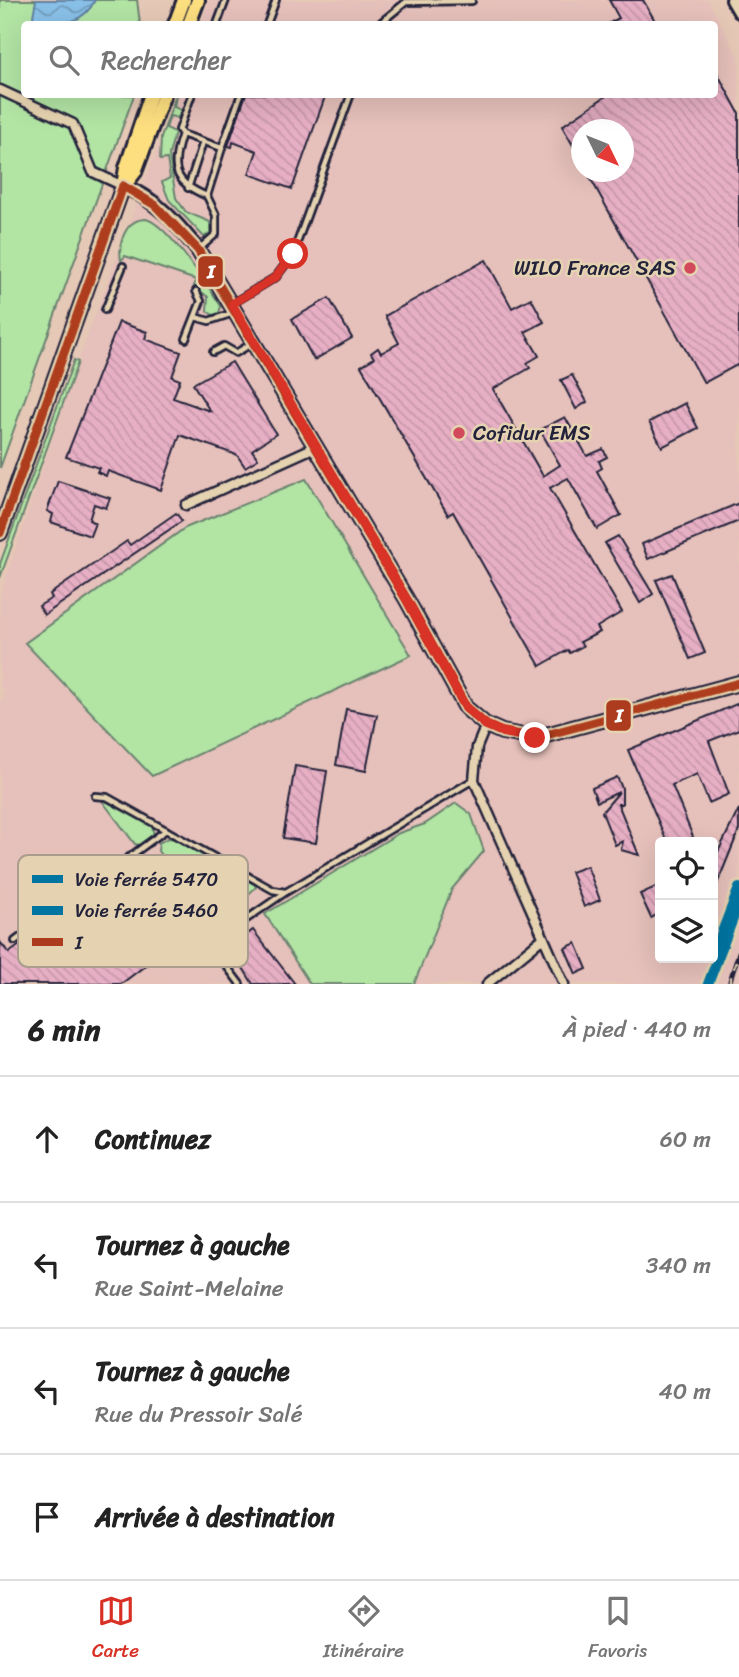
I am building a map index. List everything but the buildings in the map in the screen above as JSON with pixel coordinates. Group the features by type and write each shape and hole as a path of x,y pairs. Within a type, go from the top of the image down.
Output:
{"main road":[{"path":"176,21 184,0"},
{"path":"190,21 198,0"},
{"path":"0,533 123,186 126,168 150,98"},
{"path":"123,186 135,172 162,98"},
{"path":"123,186 142,193 176,223 198,250 255,341 466,708 486,725 502,732 535,738 739,683"}],"street":[{"path":"732,0 739,12"},
{"path":"0,90 74,124 93,172 123,186"},
{"path":"186,505 315,447"},
{"path":"486,725 477,747 474,780 564,984"},
{"path":"487,984 543,938"}],"lane":[{"path":"218,21 226,0"},
{"path":"268,21 276,0"},
{"path":"383,21 406,2 472,1"},
{"path":"191,98 179,130 182,134 222,148"},
{"path":"206,196 240,98"},
{"path":"195,317 209,321 234,307 276,277 293,254 350,98"},
{"path":"182,134 175,156 177,172 188,188 206,196 216,215 218,228 212,241 198,250"},
{"path":"188,188 203,142"},
{"path":"105,310 123,266"},
{"path":"186,339 201,301 196,292"},
{"path":"213,352 224,345 236,353 255,341"},
{"path":"248,918 474,780"},
{"path":"95,796 107,797 210,855"},
{"path":"132,855 166,830"},
{"path":"248,876 272,890 286,892"},
{"path":"227,967 240,984"}],"shaded area":[{"path":"209,0 708,0 739,58 739,984 0,984 0,704 6,690 0,687 0,596 78,362 176,98 718,98 718,21 202,21"}],"green space":[{"path":"0,0 137,0 140,21 21,21 21,98 133,98 0,468"},
{"path":"176,98 174,107 181,110 178,118 170,116 166,128 175,132 169,155 176,198 186,212 210,222 210,233 204,237 169,200 162,182 170,178 167,159 160,160 161,138"},
{"path":"146,219 164,231 186,256 221,306 219,313 213,315 207,311 208,297 194,286 196,280 125,256 121,261 124,233 133,223"},
{"path":"74,360 78,362 0,578 0,564"},
{"path":"306,479 411,655 152,776 25,643 185,528"},
{"path":"100,798 152,826 154,835 139,845 135,844"},
{"path":"456,803 471,814 484,851 452,889 414,984 310,984 265,914 399,833 425,824"},
{"path":"168,838 177,839 203,855 161,855 158,851 159,843"},
{"path":"248,880 256,887 248,895"}],"water":[{"path":"36,0 95,0 78,19 36,21 33,16"}],"railway":[{"path":"729,984 739,952"}],"rail line":[{"name":"5470","path":"718,942 739,888"},
{"name":"5460","path":"708,984 739,903"}],"transit line":[{"name":"I","path":"123,186 155,205 198,250 407,600 466,708 486,725 502,732 535,738 739,683"},
{"name":"I","path":"0,533 123,186"}],"place":[{"name":"WILO France SAS","path":"690,268"},
{"name":"Cofidur EMS","path":"459,433"}],"route":[{"path":"293,254 276,277 232,304 407,600 442,669 466,708 486,725 502,732 535,738"}]}
